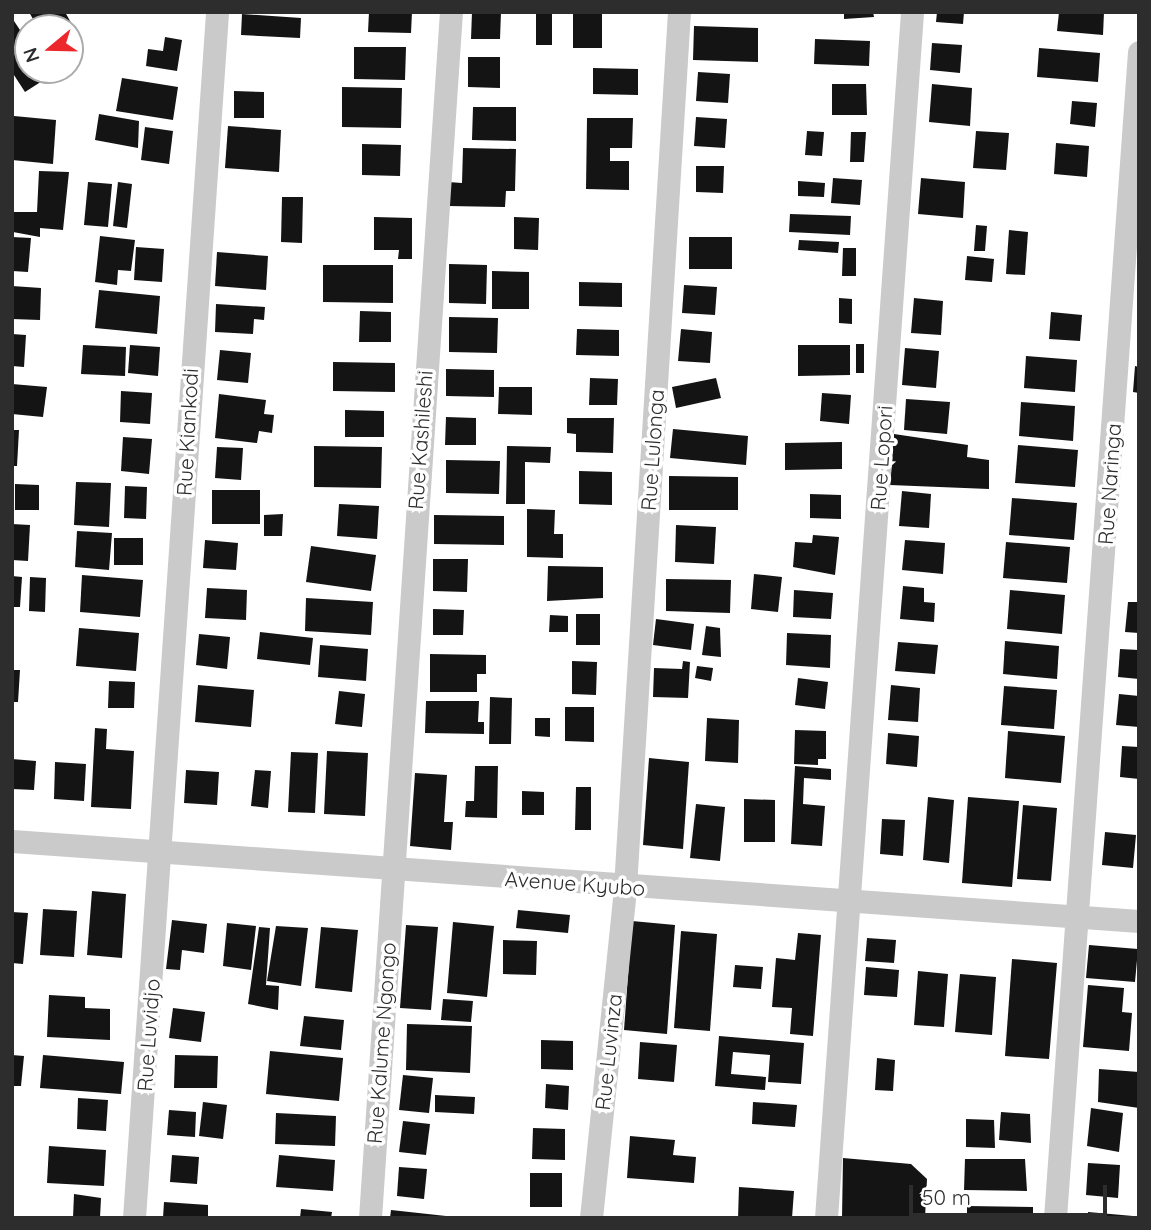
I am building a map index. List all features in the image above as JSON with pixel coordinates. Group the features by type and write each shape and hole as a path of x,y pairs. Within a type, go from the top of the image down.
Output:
{"street":[{"name":"Rue Kiankodi","path":"162,853 217,12"},
{"name":"Rue Kashileshi","path":"392,869 451,12"},
{"name":"Rue Lulonga","path":"625,887 679,12"},
{"name":"Rue Lopori","path":"826,1218 912,12"},
{"name":"Rue Naringa","path":"1055,1218 1080,917 1139,52"},
{"name":"Avenue Kyubo","path":"12,841 848,903 1139,921"},
{"name":"Rue Luvidjo","path":"134,1218 162,853"},
{"name":"Rue Kalume Ngongo","path":"370,1218 392,869"},
{"name":"Rue Luvinza","path":"591,1218 625,887"}],"building":[{"path":"29,12 66,14 30,14"},
{"path":"369,12 412,12 411,33 368,32"},
{"path":"472,12 501,12 500,39 471,39"},
{"path":"536,12 552,12 552,45 536,45"},
{"path":"573,12 602,12 602,48 573,48"},
{"path":"844,12 873,12 874,17 844,19"},
{"path":"937,12 964,12 963,24 936,22"},
{"path":"1059,12 1104,12 1103,35 1057,31"},
{"path":"242,14 301,18 300,38 241,35"},
{"path":"12,18 14,75 12,72"},
{"path":"694,26 758,28 758,62 693,60"},
{"path":"165,37 182,40 177,71 146,66 148,49 163,51"},
{"path":"815,39 870,41 869,66 814,64"},
{"path":"932,43 962,45 960,73 930,70"},
{"path":"354,47 406,47 405,80 354,79"},
{"path":"1039,48 1100,53 1098,82 1037,77"},
{"path":"468,57 500,57 500,88 468,87"},
{"path":"593,68 638,69 638,95 593,94"},
{"path":"698,72 730,74 728,103 696,101"},
{"path":"122,78 178,87 173,120 116,111"},
{"path":"20,84 38,84 25,92"},
{"path":"832,84 866,84 867,115 832,115"},
{"path":"932,84 972,88 970,126 929,122"},
{"path":"342,87 402,88 401,128 342,127"},
{"path":"234,91 264,92 264,118 234,118"},
{"path":"1072,101 1097,103 1095,127 1070,124"},
{"path":"473,107 516,107 516,141 472,140"},
{"path":"99,114 139,121 138,148 95,140"},
{"path":"14,116 56,120 53,164 12,160"},
{"path":"696,117 727,119 725,148 694,146"},
{"path":"587,118 633,118 632,148 610,148 610,161 629,161 629,190 586,189"},
{"path":"228,126 281,130 279,172 225,168"},
{"path":"145,127 173,131 169,164 141,160"},
{"path":"807,131 824,132 822,156 805,155"},
{"path":"976,131 1009,133 1006,170 973,168"},
{"path":"851,132 866,132 864,162 850,162"},
{"path":"1056,143 1089,146 1087,177 1054,174"},
{"path":"362,144 401,145 400,176 362,175"},
{"path":"463,148 516,149 515,191 506,191 505,207 448,206 448,182 462,183"},
{"path":"696,166 724,166 723,193 696,192"},
{"path":"39,171 69,172 63,230 40,228 40,237 13,232 14,212 37,212"},
{"path":"833,178 862,180 860,205 831,203"},
{"path":"921,178 965,182 963,218 918,214"},
{"path":"798,181 825,183 824,197 798,196"},
{"path":"88,182 112,184 108,227 84,225"},
{"path":"118,182 132,184 127,228 113,226"},
{"path":"282,197 303,197 302,243 281,242"},
{"path":"790,214 851,216 850,235 789,232"},
{"path":"374,217 412,218 412,259 398,259 399,250 374,250"},
{"path":"514,217 539,218 538,250 514,249"},
{"path":"976,225 987,226 985,251 974,251"},
{"path":"1009,230 1028,232 1025,275 1006,274"},
{"path":"100,236 135,240 131,271 118,270 117,285 95,282"},
{"path":"12,237 31,238 28,272 12,271"},
{"path":"689,237 732,237 732,269 689,269"},
{"path":"799,240 839,242 838,253 798,250"},
{"path":"136,247 164,249 162,282 134,280"},
{"path":"843,248 856,248 856,276 842,276"},
{"path":"217,252 268,256 266,290 215,286"},
{"path":"967,256 994,259 992,282 965,280"},
{"path":"449,264 487,265 486,304 449,303"},
{"path":"323,265 393,265 393,303 323,302"},
{"path":"492,271 529,272 529,309 492,309"},
{"path":"579,282 622,283 622,307 579,306"},
{"path":"684,285 717,287 715,315 682,313"},
{"path":"12,286 41,288 40,320 12,319"},
{"path":"99,290 160,296 157,334 95,328"},
{"path":"839,298 852,299 852,324 839,323"},
{"path":"914,298 943,301 941,335 911,333"},
{"path":"216,304 265,307 264,320 254,319 253,334 215,332"},
{"path":"360,311 391,312 391,342 359,342"},
{"path":"1051,312 1082,315 1080,341 1049,339"},
{"path":"449,317 498,318 497,353 449,352"},
{"path":"577,329 619,330 619,356 576,355"},
{"path":"681,329 712,332 710,363 678,361"},
{"path":"12,334 26,335 24,367 12,366"},
{"path":"856,344 864,344 864,373 856,373"},
{"path":"83,345 126,347 125,376 81,374"},
{"path":"130,345 160,347 158,376 128,373"},
{"path":"798,345 850,345 850,375 798,376"},
{"path":"905,348 939,351 936,388 902,385"},
{"path":"220,350 251,353 248,383 217,380"},
{"path":"1026,356 1077,360 1075,392 1024,388"},
{"path":"333,362 395,363 395,392 333,391"},
{"path":"1135,366 1139,367 1139,393 1133,392"},
{"path":"446,369 494,370 494,397 446,396"},
{"path":"590,378 618,379 617,405 589,405"},
{"path":"716,378 721,398 676,408 672,387"},
{"path":"12,384 47,387 43,417 12,414"},
{"path":"499,387 532,387 532,415 498,414"},
{"path":"121,391 152,393 150,424 120,422"},
{"path":"822,393 851,395 849,424 820,421"},
{"path":"219,394 266,400 264,414 274,415 272,433 259,431 257,443 215,438"},
{"path":"906,399 950,402 947,434 904,430"},
{"path":"1021,402 1075,406 1073,441 1019,436"},
{"path":"345,410 384,411 384,437 345,437"},
{"path":"446,417 476,418 476,445 445,445"},
{"path":"567,418 614,418 613,453 576,452 576,434 567,433"},
{"path":"673,429 748,436 746,465 670,458"},
{"path":"12,430 19,430 17,466 12,466"},
{"path":"894,434 968,445 967,457 989,460 989,489 890,485"},
{"path":"123,437 152,439 149,474 121,471"},
{"path":"842,442 842,469 785,470 785,443"},
{"path":"1018,445 1078,450 1075,487 1015,483"},
{"path":"314,446 382,447 381,488 314,487"},
{"path":"507,446 551,447 550,463 525,462 525,504 506,504"},
{"path":"217,447 243,448 241,480 215,478"},
{"path":"446,460 500,461 499,494 446,493"},
{"path":"579,471 612,472 612,505 579,504"},
{"path":"669,476 738,477 738,510 669,510"},
{"path":"76,482 111,483 109,527 74,525"},
{"path":"15,484 39,485 39,510 15,510"},
{"path":"125,486 147,487 146,519 124,518"},
{"path":"212,490 260,490 260,524 212,524"},
{"path":"902,491 931,494 929,528 899,526"},
{"path":"810,494 841,495 841,519 810,518"},
{"path":"1012,498 1077,503 1074,540 1009,535"},
{"path":"339,504 379,506 377,539 337,536"},
{"path":"527,509 555,510 554,534 563,534 563,558 527,557"},
{"path":"283,514 282,536 264,536 264,515"},
{"path":"434,515 504,516 504,545 434,544"},
{"path":"12,524 30,525 28,561 12,560"},
{"path":"676,525 716,527 714,564 675,562"},
{"path":"77,531 112,533 109,570 75,567"},
{"path":"813,535 839,537 835,575 793,567 795,542 812,543"},
{"path":"114,538 143,538 143,565 114,565"},
{"path":"205,540 238,543 236,570 203,568"},
{"path":"905,540 945,543 943,574 902,570"},
{"path":"1006,542 1070,547 1067,583 1003,578"},
{"path":"311,546 376,555 371,591 306,582"},
{"path":"433,559 468,559 467,592 433,591"},
{"path":"548,566 603,567 603,598 547,601"},
{"path":"754,574 782,577 778,612 751,609"},
{"path":"82,575 143,580 140,617 80,612"},
{"path":"12,576 22,577 20,607 12,607"},
{"path":"30,577 46,578 45,612 29,611"},
{"path":"666,579 731,580 730,613 666,611"},
{"path":"903,586 924,588 924,602 935,603 934,622 900,619"},
{"path":"207,588 247,590 246,620 205,618"},
{"path":"794,590 833,593 831,619 793,617"},
{"path":"1010,590 1065,595 1062,634 1007,629"},
{"path":"306,598 373,602 371,635 305,631"},
{"path":"1128,602 1139,602 1139,633 1125,632"},
{"path":"433,609 464,610 463,635 433,635"},
{"path":"576,614 600,614 600,645 576,645"},
{"path":"550,615 568,616 568,632 549,632"},
{"path":"656,619 694,624 691,650 653,645"},
{"path":"706,626 720,628 721,657 702,655"},
{"path":"79,628 139,633 136,671 76,666"},
{"path":"260,632 313,638 310,665 257,659"},
{"path":"787,633 831,635 830,668 786,665"},
{"path":"199,634 230,637 227,669 196,665"},
{"path":"1005,641 1059,646 1057,679 1003,674"},
{"path":"898,642 938,645 935,674 895,671"},
{"path":"320,645 368,649 366,681 318,677"},
{"path":"1120,649 1139,650 1139,679 1118,677"},
{"path":"430,654 486,655 486,674 477,674 477,692 430,692"},
{"path":"572,661 597,662 596,695 572,694"},
{"path":"683,661 690,662 688,698 653,697 654,668 682,669"},
{"path":"697,666 713,668 711,681 695,678"},
{"path":"12,670 20,670 18,702 12,702"},
{"path":"798,678 828,682 825,709 795,705"},
{"path":"109,681 135,682 134,708 108,708"},
{"path":"198,685 254,690 251,727 195,722"},
{"path":"891,685 920,688 918,722 888,720"},
{"path":"1004,686 1057,690 1054,729 1001,725"},
{"path":"339,691 365,694 362,727 335,724"},
{"path":"1119,694 1139,696 1139,727 1116,725"},
{"path":"490,697 512,698 511,744 489,744"},
{"path":"426,701 479,701 478,722 484,722 484,734 425,733"},
{"path":"565,707 594,707 594,742 565,741"},
{"path":"535,718 550,718 550,737 535,736"},
{"path":"707,718 739,720 738,763 705,761"},
{"path":"95,728 107,729 106,749 134,751 131,809 91,807"},
{"path":"795,730 826,731 826,759 818,759 818,765 794,764"},
{"path":"1008,731 1065,736 1061,783 1005,778"},
{"path":"888,733 919,736 917,767 886,764"},
{"path":"1122,746 1139,747 1139,779 1120,777"},
{"path":"327,751 368,753 365,816 324,814"},
{"path":"291,752 318,753 315,813 288,812"},
{"path":"649,758 689,762 683,849 643,845"},
{"path":"12,759 36,761 34,790 12,789"},
{"path":"55,762 86,764 84,801 54,799"},
{"path":"475,766 498,766 497,818 465,817 466,801 474,801"},
{"path":"795,766 831,769 831,780 804,778 803,804 825,806 822,846 791,844"},
{"path":"186,770 219,772 217,805 184,803"},
{"path":"255,770 271,771 268,808 251,806"},
{"path":"415,773 447,775 444,822 453,822 451,850 410,846"},
{"path":"576,787 591,787 591,830 575,830"},
{"path":"522,791 544,792 544,815 522,815"},
{"path":"928,797 954,800 949,863 923,860"},
{"path":"968,797 1019,801 1012,887 962,883"},
{"path":"744,799 775,800 775,842 744,842"},
{"path":"696,804 725,807 720,861 690,858"},
{"path":"1023,805 1057,808 1051,881 1017,879"},
{"path":"882,819 905,820 903,856 880,854"},
{"path":"1105,832 1136,835 1133,868 1102,865"},
{"path":"92,891 126,894 122,958 87,955"},
{"path":"43,909 77,911 74,957 40,955"},
{"path":"518,910 570,915 568,933 516,928"},
{"path":"12,912 28,913 23,964 12,963"},
{"path":"172,920 207,924 204,953 182,950 180,970 166,969"},
{"path":"632,921 675,925 667,1034 624,1030"},
{"path":"453,922 494,926 487,997 447,993"},
{"path":"227,923 256,926 251,970 223,966"},
{"path":"406,925 438,927 431,1010 400,1008"},
{"path":"276,926 308,928 301,986 267,981"},
{"path":"259,927 270,928 266,985 279,986 278,1010 248,1004"},
{"path":"321,927 358,930 352,992 315,988"},
{"path":"681,931 717,934 710,1031 674,1028"},
{"path":"798,933 821,935 813,1036 790,1034 792,1008 772,1007 776,958 795,960"},
{"path":"867,938 896,940 894,963 865,961"},
{"path":"503,940 537,941 536,975 503,974"},
{"path":"1089,945 1138,949 1135,982 1086,978"},
{"path":"1012,959 1057,963 1049,1059 1005,1056"},
{"path":"735,965 763,967 761,989 733,987"},
{"path":"866,967 899,970 897,997 864,995"},
{"path":"918,971 948,974 944,1027 914,1025"},
{"path":"960,974 996,977 992,1035 955,1032"},
{"path":"1088,985 1124,988 1122,1012 1132,1013 1129,1051 1083,1047"},
{"path":"49,995 85,997 85,1008 110,1009 110,1040 47,1037"},
{"path":"443,999 473,1001 471,1022 441,1020"},
{"path":"173,1008 205,1012 201,1042 169,1038"},
{"path":"304,1016 344,1020 341,1050 300,1046"},
{"path":"407,1024 472,1026 470,1073 406,1070"},
{"path":"719,1036 804,1043 801,1084 768,1082 770,1055 733,1052 731,1074 766,1077 765,1090 715,1086"},
{"path":"541,1040 573,1041 573,1070 541,1069"},
{"path":"640,1042 677,1045 674,1082 638,1079"},
{"path":"270,1051 343,1058 339,1101 266,1094"},
{"path":"12,1055 24,1056 21,1086 12,1086"},
{"path":"43,1055 124,1062 121,1094 40,1088"},
{"path":"175,1055 218,1056 217,1088 174,1088"},
{"path":"877,1058 895,1060 893,1091 875,1090"},
{"path":"1099,1069 1139,1072 1139,1108 1098,1102"},
{"path":"403,1075 433,1078 429,1113 399,1110"},
{"path":"546,1084 569,1086 568,1110 545,1108"},
{"path":"435,1095 475,1097 474,1114 435,1112"},
{"path":"78,1098 108,1100 106,1131 77,1129"},
{"path":"203,1102 227,1105 223,1139 199,1136"},
{"path":"753,1102 797,1105 795,1127 752,1124"},
{"path":"1091,1108 1123,1113 1119,1152 1087,1146"},
{"path":"169,1110 196,1112 195,1137 167,1135"},
{"path":"1001,1112 1030,1114 1031,1143 999,1140"},
{"path":"276,1113 336,1116 335,1146 275,1144"},
{"path":"966,1119 994,1120 995,1148 966,1147"},
{"path":"403,1121 430,1124 426,1155 399,1152"},
{"path":"533,1128 565,1129 565,1160 532,1159"},
{"path":"630,1136 675,1140 673,1155 696,1157 694,1183 627,1178"},
{"path":"49,1146 106,1150 104,1186 47,1183"},
{"path":"172,1155 199,1157 197,1184 170,1182"},
{"path":"279,1155 335,1160 333,1191 276,1187"},
{"path":"843,1158 911,1164 927,1179 925,1218 842,1218"},
{"path":"965,1159 1025,1159 1027,1191 964,1190"},
{"path":"1088,1163 1120,1165 1118,1198 1086,1195"},
{"path":"399,1167 427,1169 424,1199 397,1196"},
{"path":"530,1173 562,1173 562,1207 530,1207"},
{"path":"739,1187 794,1191 792,1218 738,1218"},
{"path":"74,1194 101,1198 100,1218 73,1218"},
{"path":"164,1202 208,1205 208,1218 163,1218"},
{"path":"967,1206 1033,1207 1033,1218 967,1218"},
{"path":"301,1209 332,1212 331,1218 300,1218"},
{"path":"391,1210 446,1216 390,1218"},
{"path":"1088,1212 1133,1216 1133,1218 1088,1218"}]}
